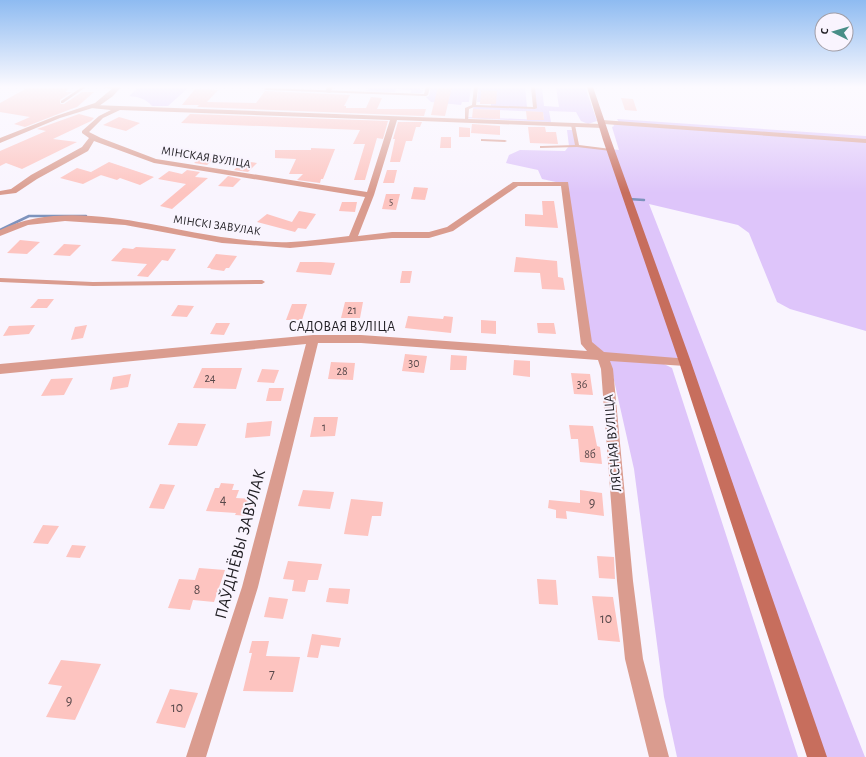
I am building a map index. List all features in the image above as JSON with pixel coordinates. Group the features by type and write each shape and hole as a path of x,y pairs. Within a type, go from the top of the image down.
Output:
{"main road":[{"path":"602,124 685,362 817,757"}],"street":[{"path":"0,141 45,122"},
{"path":"0,193 13,190 85,149 93,138 84,132 95,122"},
{"path":"352,240 370,195 393,122"},
{"path":"478,122 573,125 602,124 866,141"},
{"name":"МІНСКАЯ ВУЛІЦА","path":"93,138 154,161 370,195"},
{"name":"МІНСКІ ЗАВУЛАК","path":"0,233 27,222 65,218 125,222 222,240 290,245 392,235 429,234 450,229 516,184 565,184 587,344 602,357"},
{"name":"САДОВАЯ ВУЛІЦА","path":"0,369 314,339 361,339 411,342 685,362"},
{"name":"ПАЎДНЁВЫ ЗАВУЛАК","path":"196,757 250,587 314,339"},
{"name":"ЛЯСНАЯ ВУЛІЦА","path":"602,357 607,369 625,581 634,659 660,757"}],"lane":[{"path":"573,125 577,146"},
{"path":"482,140 505,141"},
{"path":"542,147 577,146 611,150"},
{"path":"0,280 93,284 262,282"}],"shaded area":[{"path":"619,122 666,122 866,136 866,331 790,309 777,302 749,233 738,225 649,204 865,757 817,757 685,362 603,357 587,344 565,184 542,179 538,170 506,163 509,155 520,150 565,151 569,146 567,130 574,130 577,146 619,150 612,127 614,126 613,123 620,124"},
{"path":"609,358 662,363 672,368 798,757 677,757 664,697 634,469"}],"building":[{"path":"18,122 37,122 25,127 14,124"},
{"path":"56,122 88,122 53,139 77,142 22,169 6,163 0,166 0,151 46,131 37,129"},
{"path":"108,122 140,123 126,131 103,125"},
{"path":"388,122 383,139 377,138 365,180 354,180 365,144 353,144 360,130 181,123"},
{"path":"398,122 422,122 420,127 416,127 412,141 406,141 400,162 390,162 395,139 393,139"},
{"path":"472,124 500,126 500,135 471,133"},
{"path":"459,127 470,128 470,137 459,137"},
{"path":"528,127 545,127 546,132 556,132 558,144 530,143"},
{"path":"441,137 451,137 451,148 440,148"},
{"path":"311,148 335,149 320,183 297,180 303,174 289,174 296,159 275,158 275,150 311,150"},
{"path":"202,157 214,159 207,165 194,163"},
{"path":"243,161 257,163 248,172 234,170"},
{"path":"109,162 154,177 140,185 120,178 117,180 91,172"},
{"path":"77,168 101,175 83,184 60,178"},
{"path":"187,170 200,172 195,177 208,178 172,209 160,206 186,184 158,179 169,171 182,174"},
{"path":"387,170 397,170 394,183 383,183"},
{"path":"228,176 241,179 233,187 218,186"},
{"path":"414,187 428,188 425,200 411,199"},
{"path":"386,194 400,194 396,210 382,209"},
{"path":"542,201 554,201 558,228 525,226 525,214 543,215"},
{"path":"342,202 357,202 355,212 339,211"},
{"path":"299,211 316,214 306,229 298,228 295,232 257,222 267,214 292,222"},
{"path":"20,240 40,242 27,254 7,253"},
{"path":"64,244 81,245 70,256 53,255"},
{"path":"136,247 176,249 168,261 162,260 148,277 137,276 147,264 111,261 123,248 133,249"},
{"path":"216,254 237,256 229,268 226,268 224,271 207,268"},
{"path":"516,257 557,261 558,277 563,278 565,290 542,289 540,273 514,272"},
{"path":"300,262 335,263 331,275 296,272"},
{"path":"402,271 412,271 410,283 400,283"},
{"path":"38,299 54,299 47,308 30,308"},
{"path":"345,302 363,302 360,318 341,318"},
{"path":"292,304 307,304 302,320 286,320"},
{"path":"178,305 194,306 187,317 171,316"},
{"path":"408,316 443,319 444,316 453,317 451,333 405,328"},
{"path":"481,320 496,321 496,334 481,333"},
{"path":"216,323 230,323 224,335 210,334"},
{"path":"537,323 554,323 556,334 538,333"},
{"path":"35,325 29,334 3,336 9,326"},
{"path":"87,325 83,338 71,340 75,327"},
{"path":"405,354 427,356 424,373 402,371"},
{"path":"451,355 467,356 466,370 450,370"},
{"path":"514,360 530,361 530,377 513,375"},
{"path":"331,362 355,363 353,380 328,379"},
{"path":"202,368 242,368 236,389 193,388"},
{"path":"262,369 279,370 274,383 257,382"},
{"path":"571,373 590,374 593,395 574,394"},
{"path":"131,374 128,387 110,390 113,377"},
{"path":"73,378 64,395 41,396 51,379"},
{"path":"269,388 284,388 281,401 266,401"},
{"path":"314,417 338,417 335,436 310,437"},
{"path":"272,421 270,436 245,438 247,423"},
{"path":"178,423 206,424 197,446 168,445"},
{"path":"569,425 593,426 597,446 600,447 602,464 580,462 578,439 571,439"},
{"path":"221,483 234,484 232,490 239,490 236,498 255,499 250,516 235,515 236,513 206,511 215,488 219,488"},
{"path":"160,484 175,485 164,509 149,508"},
{"path":"303,490 334,492 330,509 298,506"},
{"path":"580,490 602,493 604,516 566,511 567,519 556,518 556,510 548,508 549,500 580,503"},
{"path":"351,499 383,502 381,516 372,516 368,536 344,534"},
{"path":"43,525 59,526 48,544 33,543"},
{"path":"72,545 86,546 80,558 66,557"},
{"path":"597,556 614,557 615,579 599,578"},
{"path":"288,561 322,564 318,580 308,580 305,592 292,591 294,580 283,579"},
{"path":"199,568 225,570 214,602 193,600 190,610 168,608 179,579 195,580"},
{"path":"537,579 556,580 558,605 539,604"},
{"path":"329,588 350,589 348,604 326,602"},
{"path":"592,596 613,597 620,642 598,640"},
{"path":"269,597 288,599 283,619 264,617"},
{"path":"312,634 341,638 339,647 321,645 318,658 307,657"},
{"path":"252,641 269,641 266,656 300,657 293,692 243,691 252,653 249,653"},
{"path":"61,660 101,664 75,720 46,717 62,686 48,684"},
{"path":"170,689 198,693 185,728 156,723"}],"waterway":[{"path":"629,199 644,200"},
{"path":"0,230 29,216 86,216"}]}
